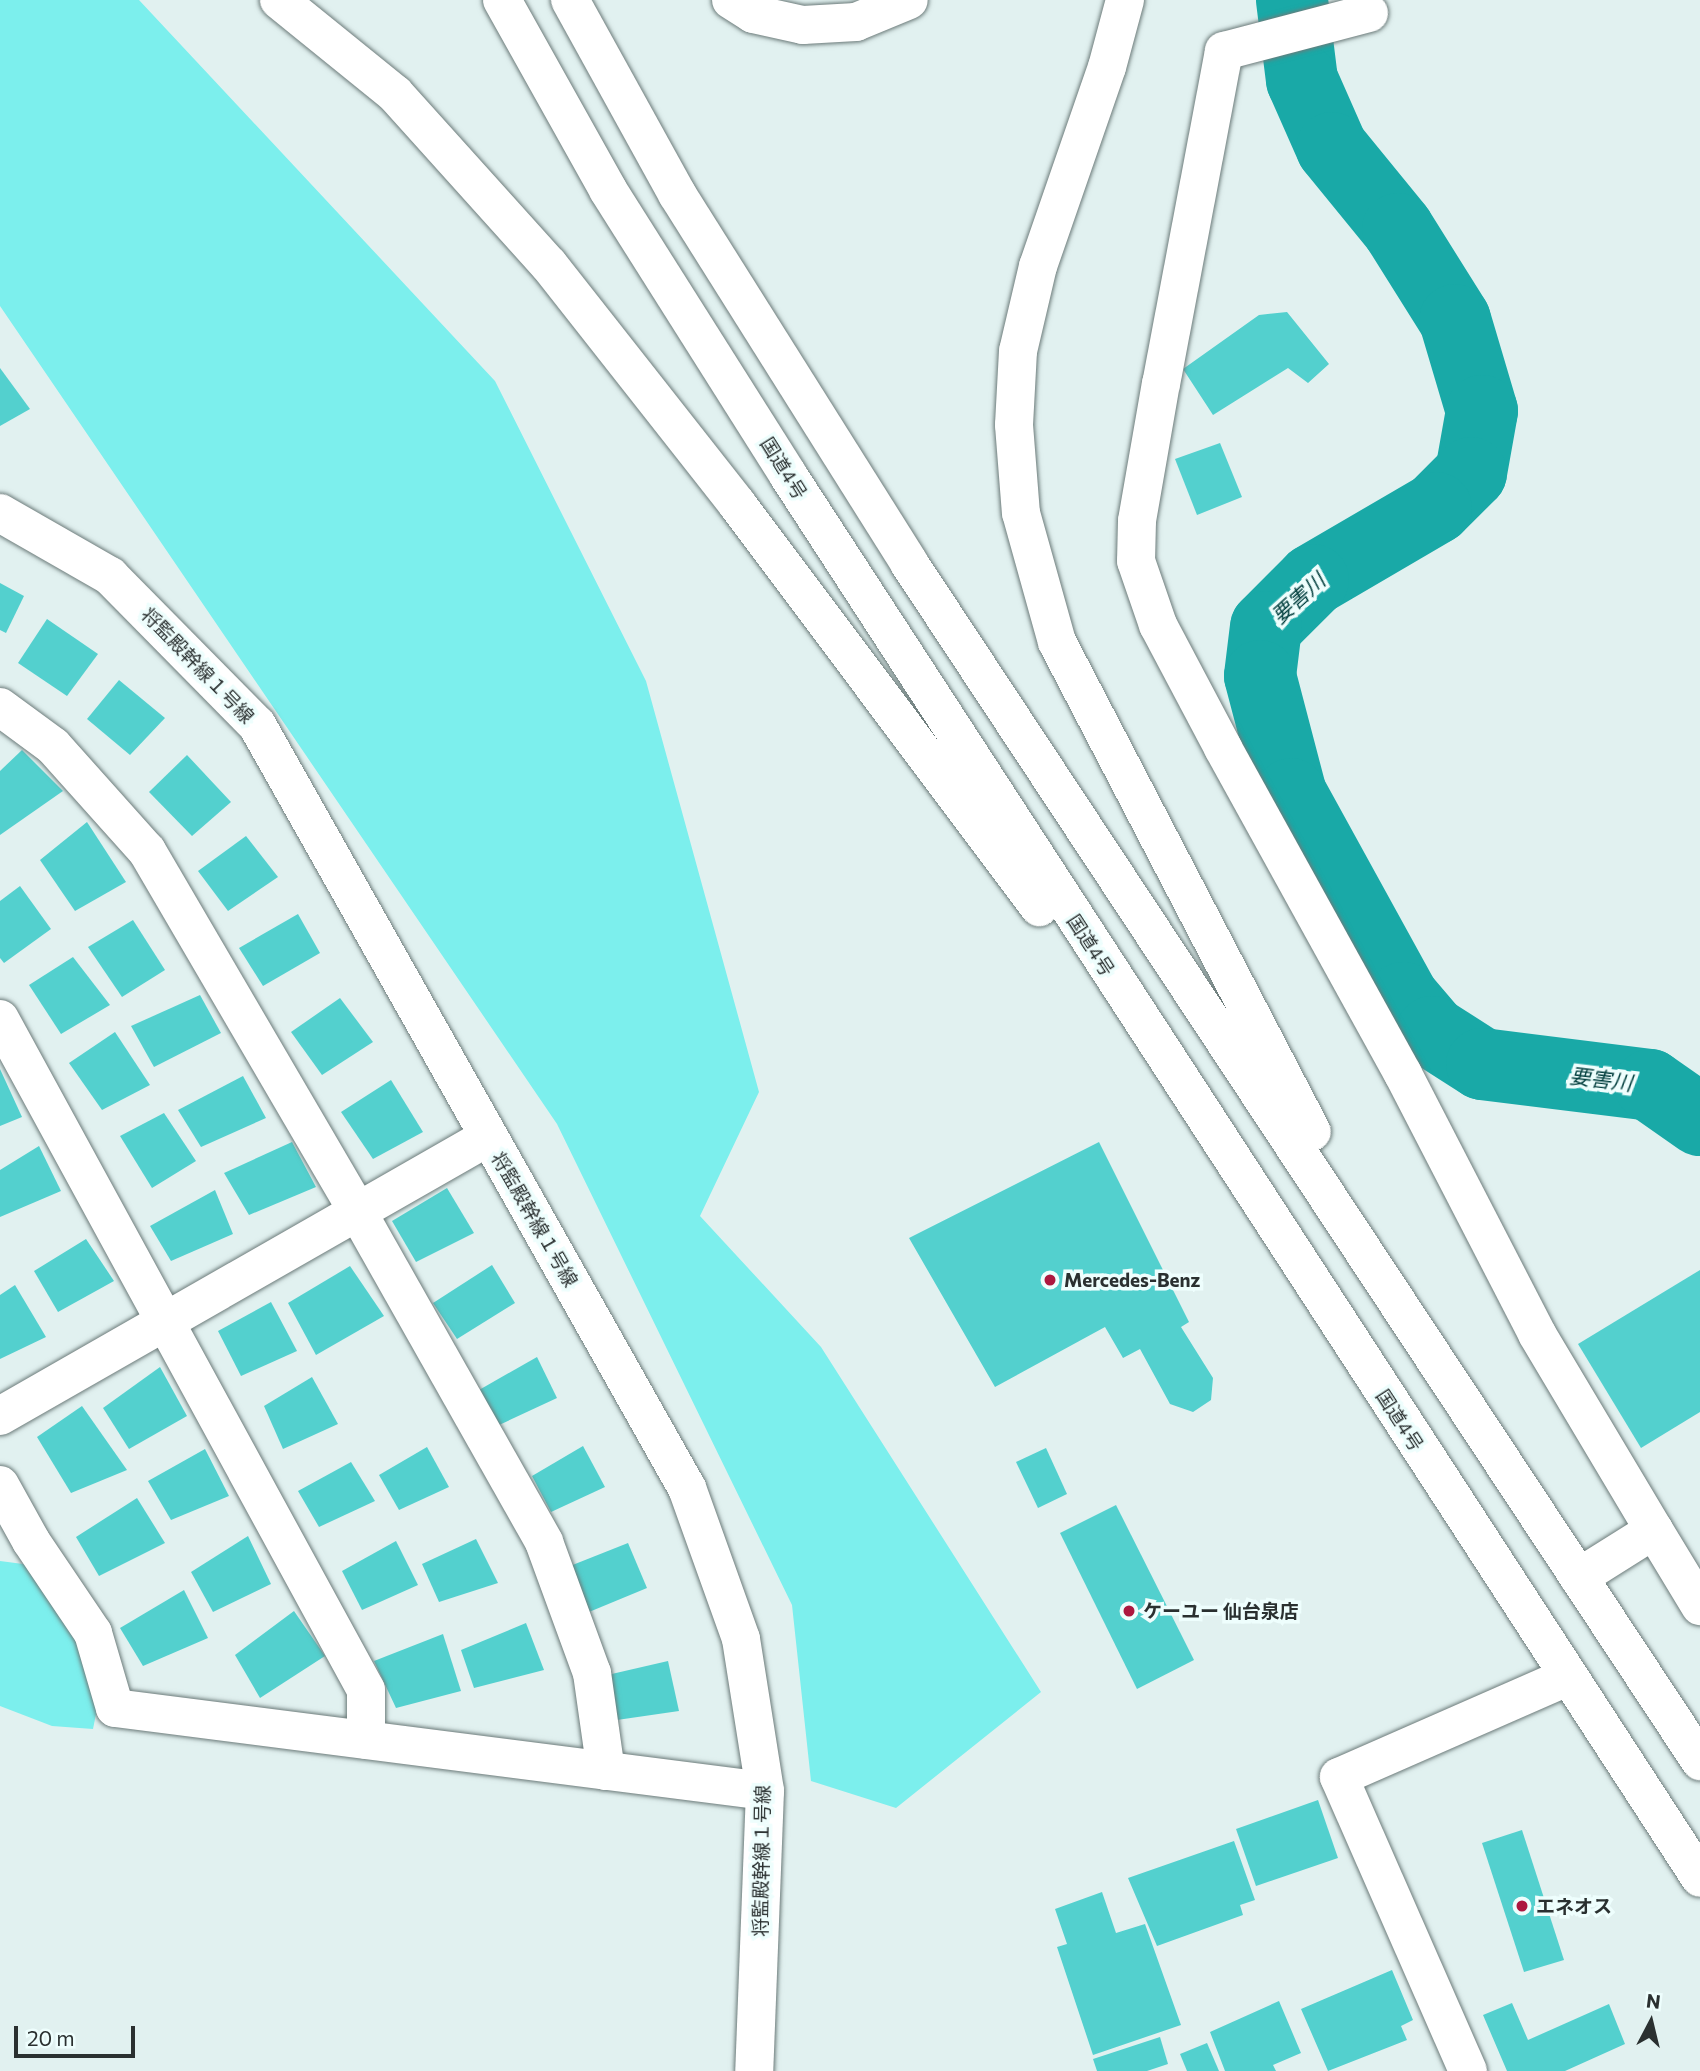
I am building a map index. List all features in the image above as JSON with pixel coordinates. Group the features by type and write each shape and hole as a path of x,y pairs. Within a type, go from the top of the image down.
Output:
{"main road":[{"path":"279,0 395,94 549,265 737,504 1238,1172"},
{"name":"国道4号","path":"502,0 623,213 1238,1172 1700,1878"},
{"path":"570,0 677,194 909,563 1700,1761"},
{"path":"731,0 753,14 803,25 856,22 909,0"},
{"path":"1125,0 1107,67 1038,266 1018,351 1014,425 1021,513 1057,642 1408,1315"},
{"path":"1352,18 1224,51 1143,483 1136,561 1158,625 1403,1074 1537,1334 1700,1606"},
{"name":"将監殿幹線１号線","path":"0,513 110,576 257,725 687,1488 741,1639 765,1791 754,2071"},
{"path":"0,707 53,746 147,851 357,1211 544,1542 592,1673 606,1771"},
{"path":"0,1019 366,1690 366,1740"},
{"path":"0,1416 488,1137"},
{"path":"0,1485 16,1538 93,1633 116,1708 765,1791"},
{"path":"1579,1577 1654,1530"},
{"path":"1468,2071 1339,1777 1567,1677"}],"shaded area":[{"path":"0,0 139,0 495,381 646,681 759,1092 700,1216 821,1347 1041,1692 896,1808 811,1781 792,1605 557,1124 0,306"},
{"path":"0,1561 23,1564 47,1580 81,1641 97,1709 93,1729 52,1726 0,1706"}],"building":[{"path":"1287,312 1329,364 1308,383 1288,368 1213,415 1183,369 1259,315"},
{"path":"0,368 30,409 0,426"},
{"path":"1220,443 1242,497 1197,515 1175,459"},
{"path":"0,583 24,596 6,633 0,630"},
{"path":"47,619 98,654 67,696 18,663"},
{"path":"119,680 165,718 130,755 87,719"},
{"path":"22,750 63,791 0,835 0,771"},
{"path":"187,755 231,802 192,836 149,792"},
{"path":"87,822 126,882 75,911 40,860"},
{"path":"246,836 278,877 228,911 198,871"},
{"path":"20,886 51,929 4,963 0,958 0,901"},
{"path":"298,914 320,953 263,986 239,948"},
{"path":"133,920 165,970 122,997 88,947"},
{"path":"73,957 110,1005 61,1034 29,985"},
{"path":"200,995 221,1033 154,1067 131,1026"},
{"path":"340,998 373,1042 322,1075 291,1032"},
{"path":"115,1032 150,1085 102,1110 69,1063"},
{"path":"0,1069 22,1117 0,1126"},
{"path":"243,1076 266,1118 201,1147 178,1110"},
{"path":"391,1080 423,1132 373,1159 341,1112"},
{"path":"164,1113 196,1161 152,1188 120,1136"},
{"path":"292,1142 316,1187 249,1215 224,1173"},
{"name":"Mercedes-Benz","path":"1099,1142 1189,1322 1181,1327 1213,1378 1211,1400 1193,1412 1170,1404 1140,1349 1123,1358 1105,1327 995,1387 909,1238"},
{"path":"39,1146 61,1191 0,1217 0,1170"},
{"path":"447,1188 474,1233 416,1262 392,1221"},
{"path":"215,1190 233,1234 171,1261 150,1226"},
{"path":"86,1239 114,1281 58,1312 34,1271"},
{"path":"492,1265 515,1303 457,1339 433,1303"},
{"path":"350,1266 384,1316 316,1355 288,1303"},
{"path":"1700,1270 1700,1412 1641,1448 1578,1344"},
{"path":"15,1285 46,1337 0,1359 0,1295"},
{"path":"271,1302 297,1351 241,1376 218,1331"},
{"path":"537,1357 557,1398 497,1426 479,1390"},
{"path":"160,1367 187,1416 129,1449 103,1408"},
{"path":"312,1377 338,1424 283,1449 264,1406"},
{"path":"82,1406 127,1470 71,1493 37,1437"},
{"path":"583,1446 605,1487 551,1512 532,1476"},
{"path":"427,1447 449,1487 399,1510 379,1475"},
{"path":"1046,1448 1067,1494 1038,1508 1016,1462"},
{"path":"205,1449 229,1496 171,1520 148,1481"},
{"path":"351,1462 375,1501 319,1527 298,1491"},
{"path":"137,1498 165,1543 99,1576 76,1537"},
{"path":"1116,1505 1194,1660 1137,1689 1060,1533"},
{"path":"248,1536 271,1584 213,1612 191,1572"},
{"path":"476,1539 498,1583 439,1602 422,1564"},
{"path":"396,1541 418,1585 362,1610 342,1571"},
{"path":"628,1543 647,1588 589,1612 570,1566"},
{"path":"184,1590 208,1638 143,1666 120,1628"},
{"path":"294,1611 325,1656 260,1698 235,1655"},
{"path":"526,1623 544,1670 474,1688 461,1650"},
{"path":"443,1634 461,1691 396,1708 374,1661"},
{"path":"668,1661 679,1711 610,1721 603,1676"},
{"path":"1318,1800 1338,1858 1256,1886 1236,1829"},
{"path":"1522,1830 1564,1960 1524,1972 1482,1843"},
{"path":"1234,1841 1255,1900 1240,1905 1243,1915 1157,1946 1128,1878"},
{"path":"1102,1892 1116,1933 1145,1924 1181,2025 1093,2055 1057,1947 1067,1944 1055,1909"},
{"path":"1392,1970 1413,2020 1401,2026 1407,2040 1328,2071 1301,2009"},
{"path":"1279,2001 1301,2053 1273,2065 1276,2071 1225,2071 1210,2032"},
{"path":"1512,2003 1528,2040 1609,2004 1625,2044 1565,2071 1507,2071 1483,2015"},
{"path":"1160,2037 1168,2064 1147,2071 1097,2071 1093,2059"},
{"path":"1207,2043 1219,2071 1187,2071 1180,2054"}],"waterway":[{"name":"要害川","path":"1292,0 1302,80 1332,148 1398,229 1455,320 1482,411 1471,473 1436,508 1313,580 1266,627 1260,676 1291,794 1403,998 1432,1032 1482,1064 1650,1085 1700,1120"}],"place":[{"name":"Mercedes-Benz","path":"1050,1280"},
{"name":"ケーユー 仙台泉店","path":"1129,1611"},
{"name":"エネオス","path":"1522,1906"}]}
